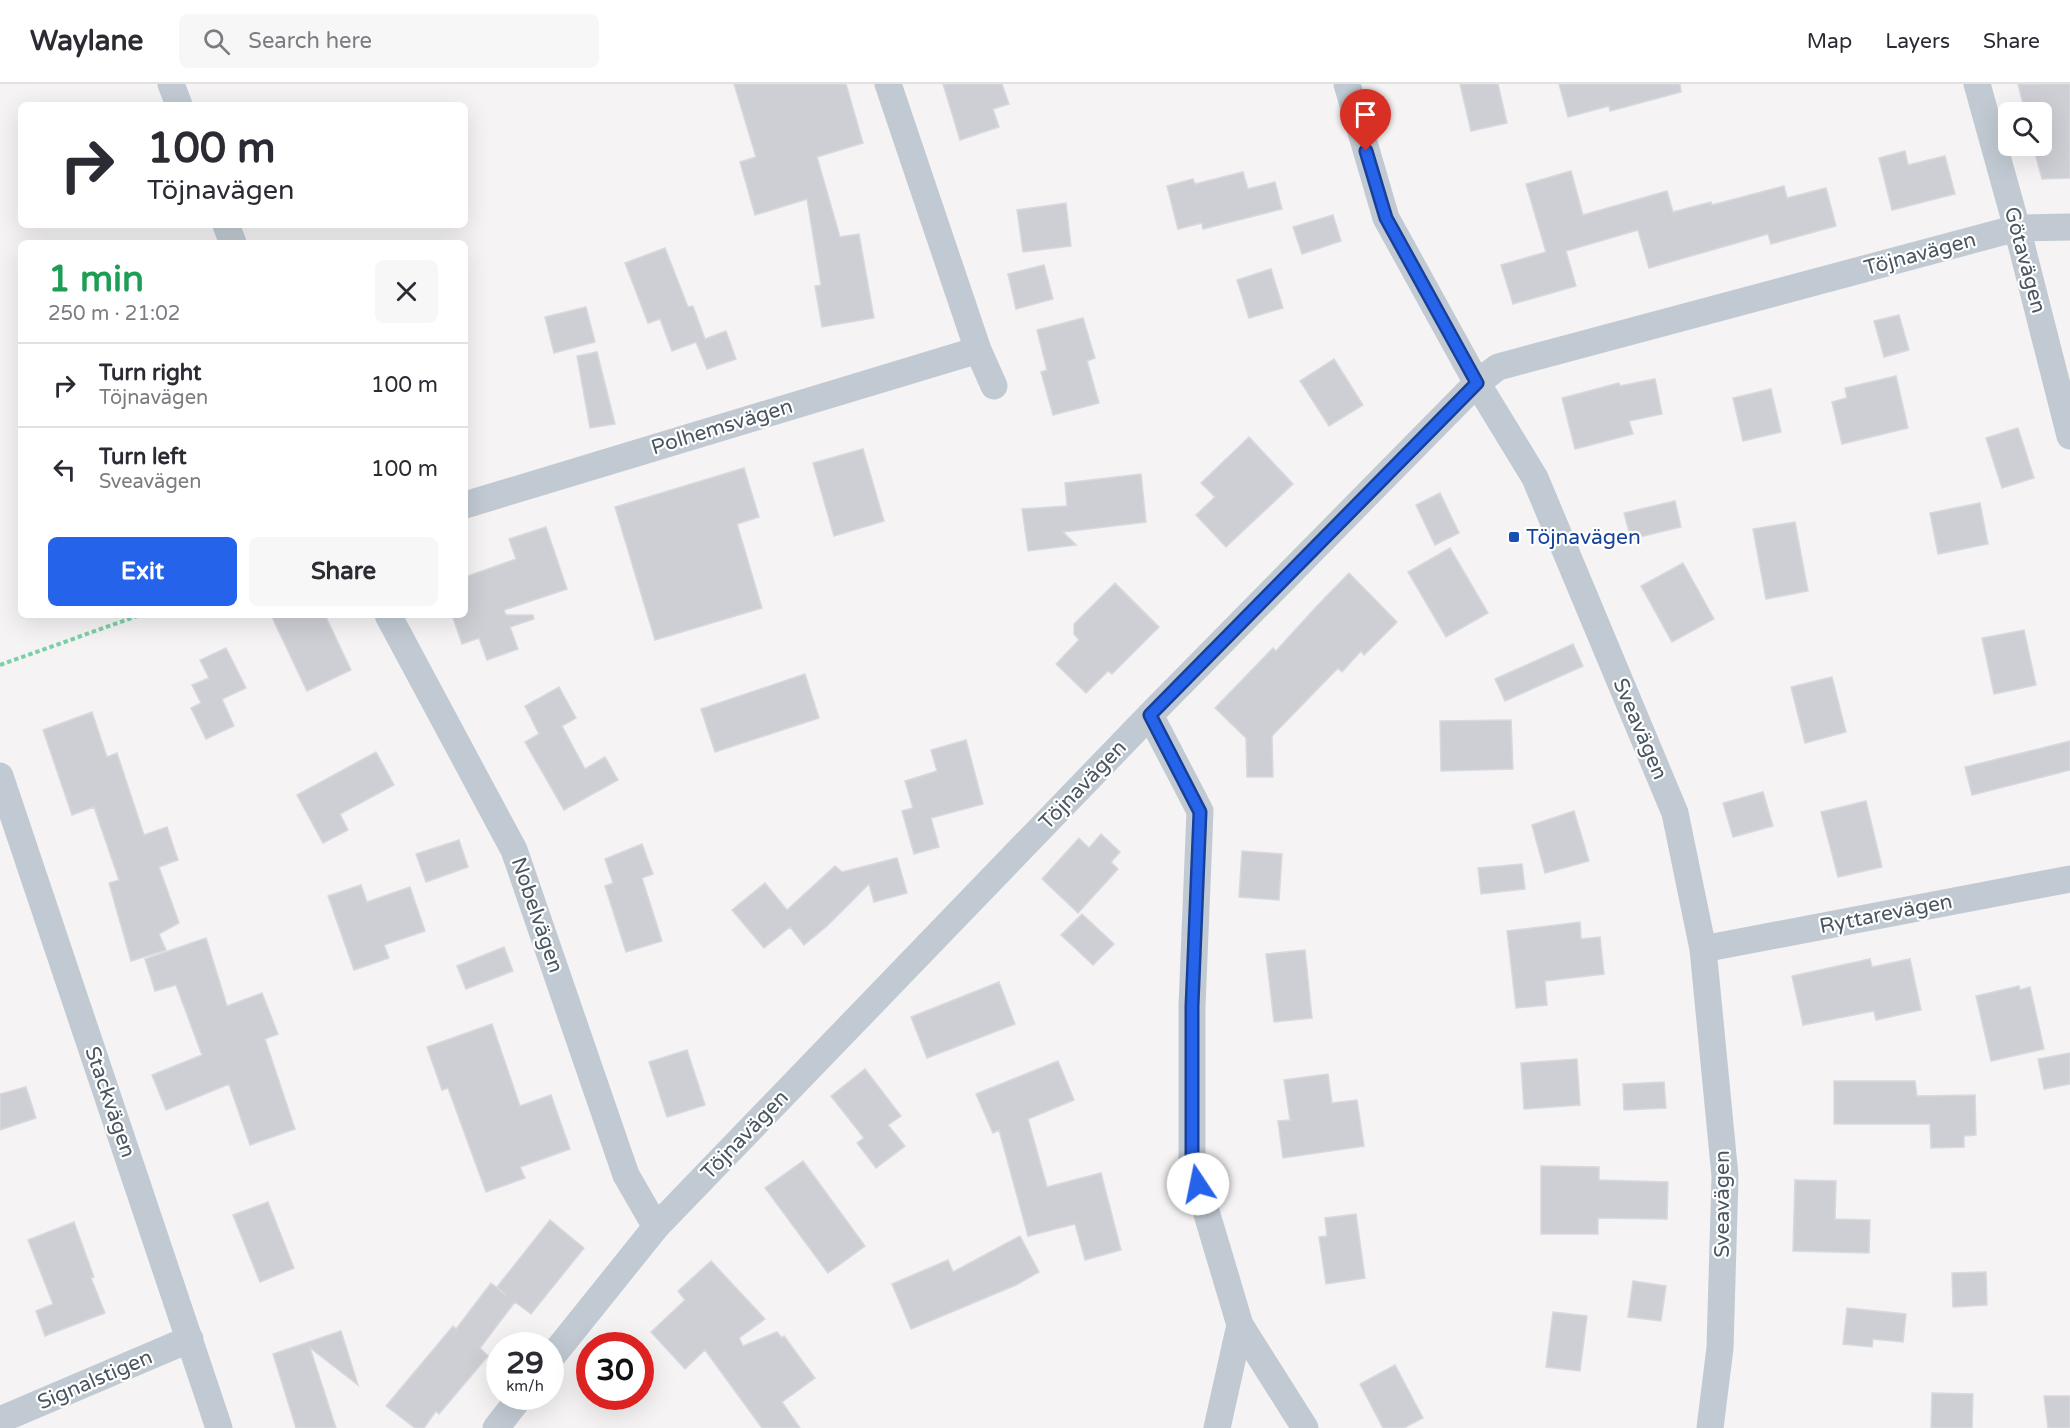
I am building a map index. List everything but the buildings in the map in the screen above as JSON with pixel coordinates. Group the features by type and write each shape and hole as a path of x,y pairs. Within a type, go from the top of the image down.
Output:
{"street":[{"path":"171,84 178,102"},
{"path":"888,84 978,350 994,386"},
{"name":"Sveavägen","path":"1347,84 1386,218 1477,383 1535,478 1675,813 1703,949 1725,1176 1720,1348 1710,1428"},
{"name":"Götavägen","path":"1977,84 2017,228 2070,436"},
{"name":"Töjnavägen","path":"564,1342 656,1227 1150,715 1477,383 1498,367 2017,228 2070,227"},
{"name":"Polhemsvägen","path":"468,504 978,350"},
{"name":"Nobelvägen","path":"390,618 514,850 626,1174 656,1227"},
{"path":"1150,715 1200,812 1192,1006 1192,1164 1240,1325 1305,1428"},
{"name":"Stackvägen","path":"0,776 219,1428"},
{"name":"Ryttarevägen","path":"1703,949 2070,879"},
{"path":"1217,1428 1240,1325"},
{"name":"Signalstigen","path":"0,1420 190,1339"},
{"path":"496,1428 510,1410"}],"path":[{"path":"0,665 132,618"}],"place":[{"name":"Töjnavägen","path":"1514,537"}],"route":[{"path":"1198,1184 1192,1164 1192,1006 1200,812 1150,715 1477,383 1386,218 1366,151"}]}
